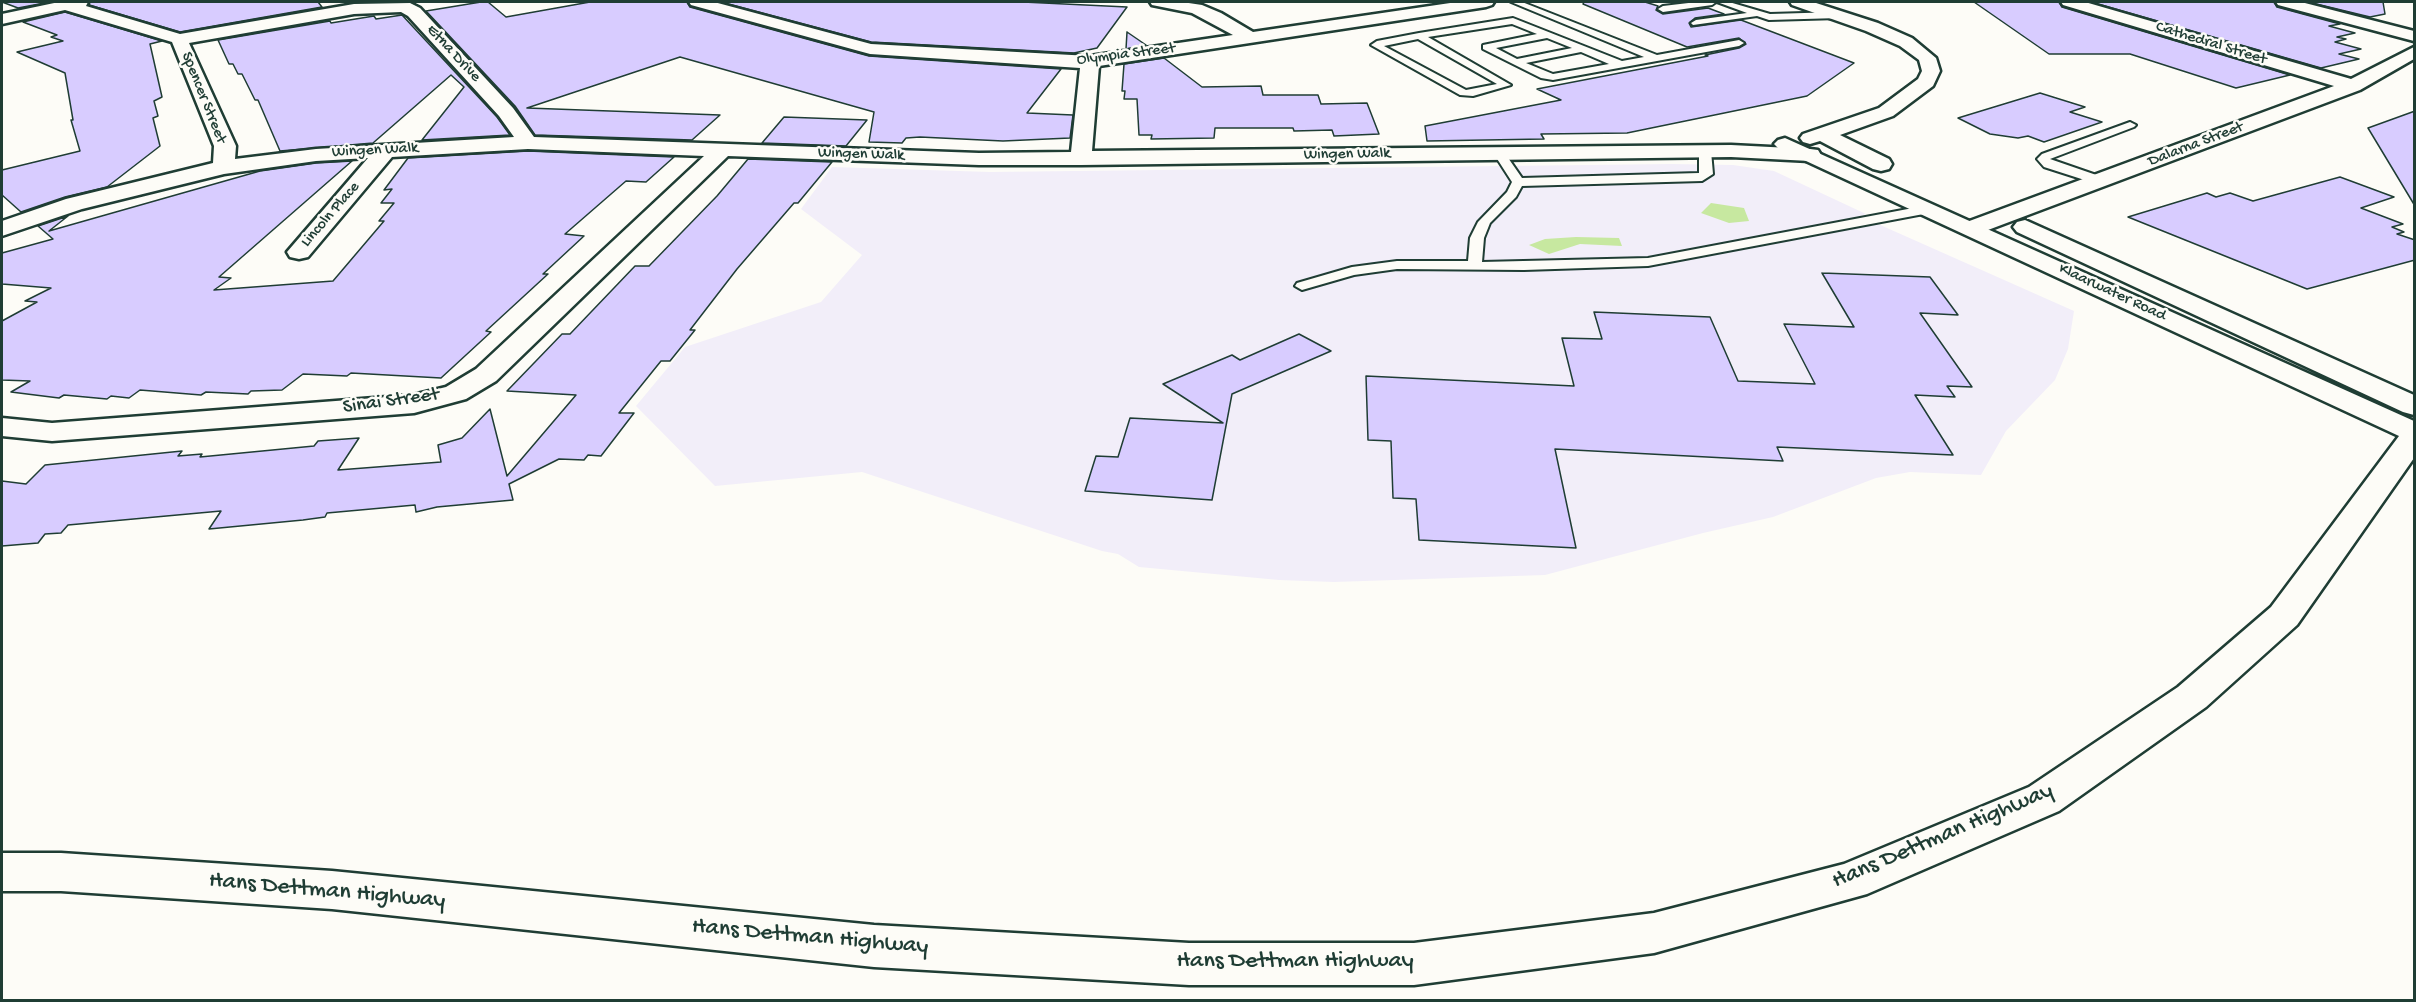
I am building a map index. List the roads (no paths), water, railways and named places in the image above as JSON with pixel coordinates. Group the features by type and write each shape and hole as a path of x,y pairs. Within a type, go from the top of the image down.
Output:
{"street":[{"name":"Olympia Street","path":"697,2 885,51 1062,62 1090,62 1486,2"},
{"path":"1158,2 1196,9 1215,17 1250,38"},
{"path":"1798,2 1839,15 1906,42 1927,58 1931,71 1926,82 1886,112 1817,145"},
{"name":"Cathedral Street","path":"2069,2 2353,86"},
{"path":"2284,2 2415,36"},
{"path":"2,19 73,3"},
{"name":"Spencer Street","path":"73,3 179,39 225,146 224,167"},
{"name":"Etna Drive","path":"179,39 354,9 404,7 414,12 506,111 528,143"},
{"name":"Dalarna Street","path":"1972,228 2353,86 2410,59"},
{"path":"1081,159 1090,62"},
{"path":"1849,148 1876,127 1886,112"},
{"name":"Wingen Walk","path":"2,229 95,198 224,167 316,154 528,143 979,159 1731,151 1817,145"},
{"name":"Wingen Walk","path":"1731,151 1785,144"},
{"name":"Klaarwater Road","path":"1785,144 1849,148 2415,406"},
{"name":"Klaarwater Road","path":"1817,145 1929,208 2415,432"},
{"name":"Sinai Street","path":"2,427 52,432 414,404 456,393 486,375 722,150"},
{"name":"Lincoln Place","path":"299,252 386,151"},
{"path":"2303,355 2355,372 2415,380"},
{"name":"Hans Dettman Highway","path":"2,872 60,872 332,890 874,946 1189,964 1414,964 1654,933 1851,881 2044,799 2192,697 2284,616 2398,483 2415,437"}],"lane":[{"path":"1515,2 1655,58"},
{"path":"1663,9 1712,2"},
{"path":"1721,2 1758,14 1782,17 1839,15"},
{"path":"1696,23 1758,14"},
{"path":"1419,36 1506,86 1473,93 1462,92 1376,46 1419,36 1507,21 1520,22 1618,64"},
{"path":"1548,34 1486,47 1548,77 1739,43"},
{"path":"1516,62 1583,50"},
{"path":"2101,181 2048,164 2043,159 2130,125"},
{"path":"1518,182 1702,177 1707,174 1705,151"},
{"path":"1500,154 1518,182"},
{"path":"1475,265 1478,238 1484,222 1512,194 1518,182"},
{"path":"1302,286 1352,271 1397,266 1648,262 1929,208"}]}
